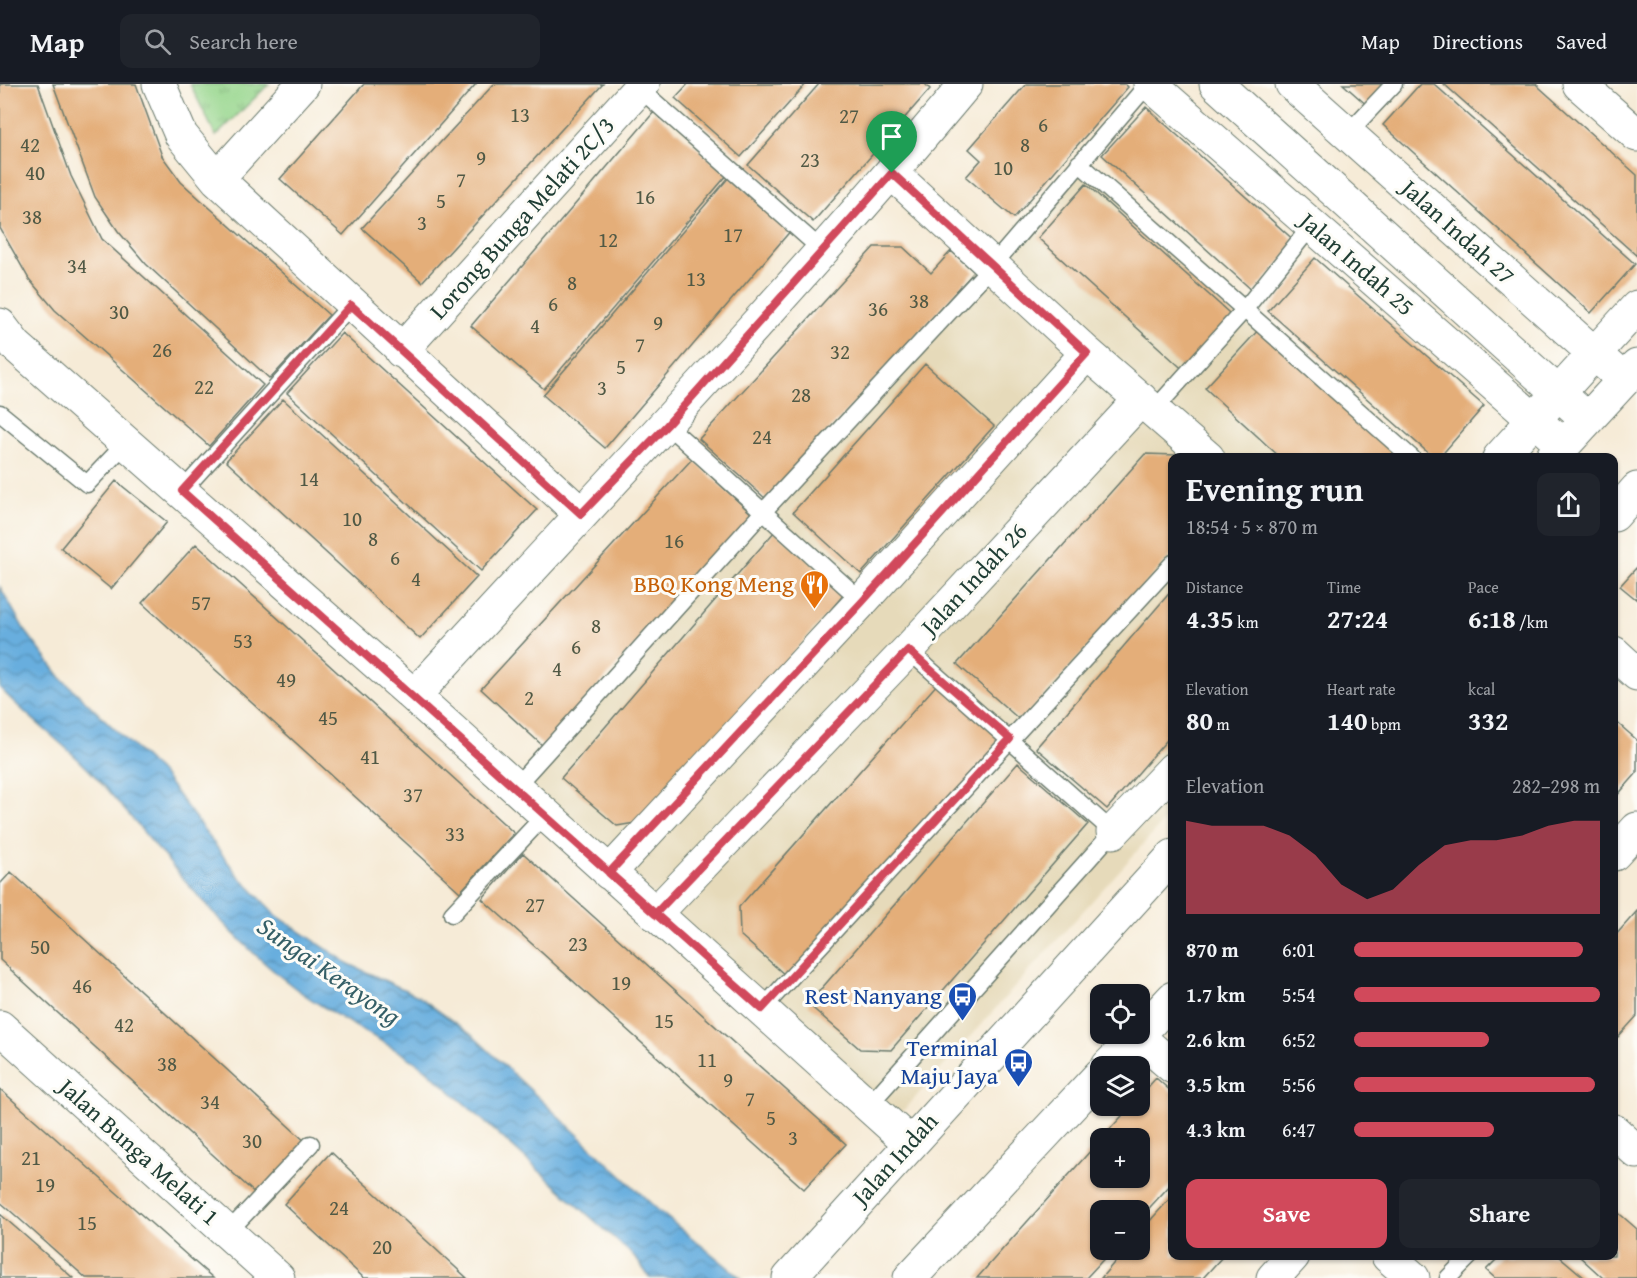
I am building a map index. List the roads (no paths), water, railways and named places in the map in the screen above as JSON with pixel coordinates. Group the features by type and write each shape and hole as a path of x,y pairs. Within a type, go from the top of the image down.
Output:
{"street":[{"path":"159,84 181,135 217,179 351,305 581,514"},
{"path":"217,179 303,84"},
{"path":"414,696 581,514 667,425 892,173 966,84"},
{"name":"Jalan Indah 25","path":"1149,84 1534,419 1557,451"},
{"name":"Jalan Indah 25","path":"1216,84 1587,419"},
{"name":"Jalan Indah 27","path":"1292,84 1594,353 1631,373"},
{"path":"1579,84 1637,135"},
{"name":"Lorong Bunga Melati 2C/3","path":"401,351 641,86"},
{"path":"892,173 1087,353 1202,453"},
{"path":"1503,453 1637,306"},
{"path":"0,325 16,346 414,696 910,1143"},
{"path":"609,873 862,602 1087,353"},
{"path":"1557,451 1631,373"},
{"name":"Jalan Indah 26","path":"655,914 1148,404"},
{"path":"1618,510 1637,489"},
{"path":"1618,657 1637,674"},
{"path":"1113,832 1168,774"},
{"path":"1618,850 1637,829"},
{"name":"Jalan Indah","path":"789,1278 1168,861"},
{"path":"1150,1022 1168,1003"},
{"name":"Jalan Bunga Melati 1","path":"0,1026 278,1278"},
{"path":"1118,1056 1129,1044"},
{"path":"1149,1044 1168,1062"},
{"path":"910,1278 1090,1086"},
{"path":"1618,1135 1637,1152"},
{"path":"1273,1278 1289,1260"},
{"path":"1393,1260 1413,1278"}],"lane":[{"path":"514,787 762,513 993,265 1149,84"},
{"path":"1347,134 1394,84"},
{"path":"641,86 823,251"},
{"path":"1079,163 1406,453"},
{"path":"1148,404 1245,309 1312,225"},
{"path":"182,491 351,305"},
{"path":"0,413 87,484 127,442"},
{"path":"667,425 862,602"},
{"path":"762,1009 1168,568"},
{"path":"869,1105 1113,832 908,650"},
{"path":"452,914 545,815"},
{"path":"228,1232 311,1144"},
{"path":"1448,1278 1466,1260"}],"water":[{"name":"Sungai Kerayong","path":"0,587 24,629 61,678 163,775 236,873 276,915 349,964 418,996 473,1036 659,1211 741,1278 650,1278 635,1257 426,1069 295,988 240,940 93,774 0,688"}],"place":[{"name":"BBQ Kong Meng","path":"815,610"},
{"name":"Rest Nanyang","path":"963,1022"},
{"name":"Terminal Maju Jaya","path":"1019,1088"}]}
